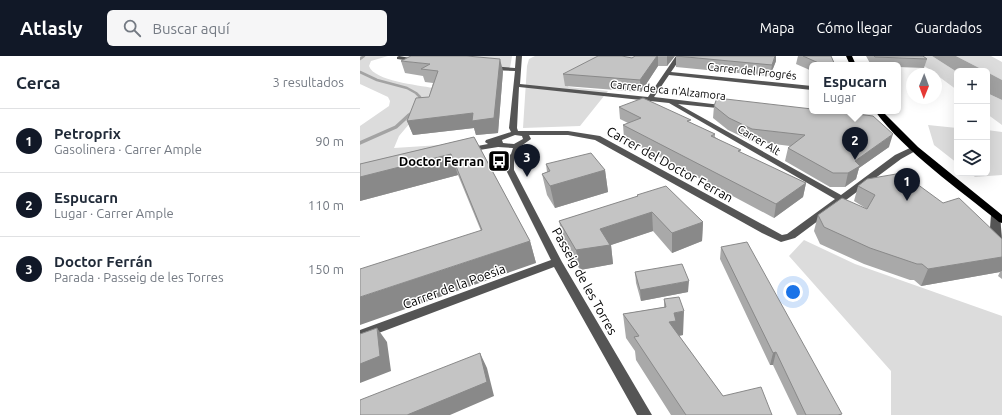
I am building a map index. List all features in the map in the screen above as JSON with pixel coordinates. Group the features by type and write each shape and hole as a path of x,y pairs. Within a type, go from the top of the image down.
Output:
{"main road":[{"path":"881,114 915,149 999,218"}],"street":[{"path":"500,143 514,132 516,85 519,59 527,56"},
{"path":"650,98 679,56"},
{"path":"398,58 425,61"},
{"path":"484,67 518,70"},
{"name":"Carrer del Progrés","path":"667,73 809,88"},
{"name":"Carrer de ca n'Alzamora","path":"516,85 736,108"},
{"name":"Carrer Alt","path":"666,100 731,135 840,199"},
{"path":"875,123 890,125"},
{"path":"514,132 527,136 527,139"},
{"name":"Carrer del Doctor Ferran","path":"514,132 579,133 597,138 764,231 781,238 791,236 840,199"},
{"name":"Carrer del Doctor Ferran","path":"518,145 541,132"},
{"path":"456,153 500,143 518,145 514,155 510,158"},
{"name":"Passeig de les Torres","path":"500,143 505,154 510,158 510,170 557,262 645,415"},
{"path":"840,199 898,156 915,149"},
{"path":"999,218 995,228 1002,238"},
{"name":"Carrer de la Poesia","path":"360,335 557,262"}],"shaded area":[{"path":"360,56 388,56 371,61 369,66 373,71 387,79 433,88 421,110 399,136 394,148 471,143 360,167 360,126 389,106 390,101 388,97 360,84"},
{"path":"401,56 512,56 510,68"},
{"path":"535,56 644,56 574,76 568,87 608,91 580,126 523,128 527,66 529,59"},
{"path":"911,56 932,56 954,70 954,88 942,79 942,68 927,68"},
{"path":"932,56 956,56 979,68 954,68 954,70"},
{"path":"956,56 991,56 1002,62 1002,80 990,74 990,68 979,68"},
{"path":"990,74 1002,80 1002,100 990,94"},
{"path":"990,94 1002,100 1002,125 990,116"},
{"path":"928,125 954,128 954,161 934,145"},
{"path":"990,130 1002,132 1002,175 990,176"},
{"path":"804,240 855,264 1002,316 1002,415 891,415 891,371 789,256"}],"building":[{"path":"411,56 467,56 500,59 494,118 472,121 473,113 407,121 416,98 429,97 438,71 421,69 430,64 401,61"},
{"path":"598,56 622,56 632,58 635,56 657,56 640,80 563,74"},
{"path":"676,56 775,56 772,65"},
{"path":"803,56 831,56 834,62 816,62"},
{"path":"874,56 923,56 927,59 875,57"},
{"path":"643,98 691,120 687,121 715,134 711,136 741,150 738,151 806,183 776,204 623,125 641,118 619,107"},
{"path":"717,98 809,109 809,114 857,114 873,116 893,134 855,161 860,166 848,173 833,173 788,148 805,135 752,129 729,118 714,106"},
{"path":"474,137 530,241 360,297 360,269 482,230 451,154 360,177 360,164"},
{"path":"591,153 605,170 550,186 542,174 550,171 546,164"},
{"path":"902,173 943,203 959,198 1002,239 1002,257 928,269 922,264 917,264 870,248 824,227 818,215 842,198 867,209 875,195 858,186 867,179"},
{"path":"666,186 703,222 672,233 652,212 600,229 610,245 576,250 559,221 638,196 637,195"},
{"path":"747,242 842,414 806,415 776,352 773,353 721,247"},
{"path":"682,264 689,281 640,290 635,272"},
{"path":"679,297 684,311 674,313 676,321 669,322 723,396 761,387 772,415 686,415 634,337 639,336 623,314 666,307 664,299"},
{"path":"377,328 380,356 360,364 360,334"},
{"path":"480,353 487,382 407,415 360,415 360,400"}],"waterway":[{"path":"360,59 364,56"},
{"path":"360,72 377,80 407,88 420,97 418,102"},
{"path":"409,115 414,110"},
{"path":"360,143 396,127 409,115"}],"place":[{"name":"Espucarn","path":"855,160"},
{"name":"Doctor Ferran","path":"499,161"},
{"name":"Doctor Ferrán","path":"527,177"},
{"name":"Petroprix","path":"907,201"}]}
